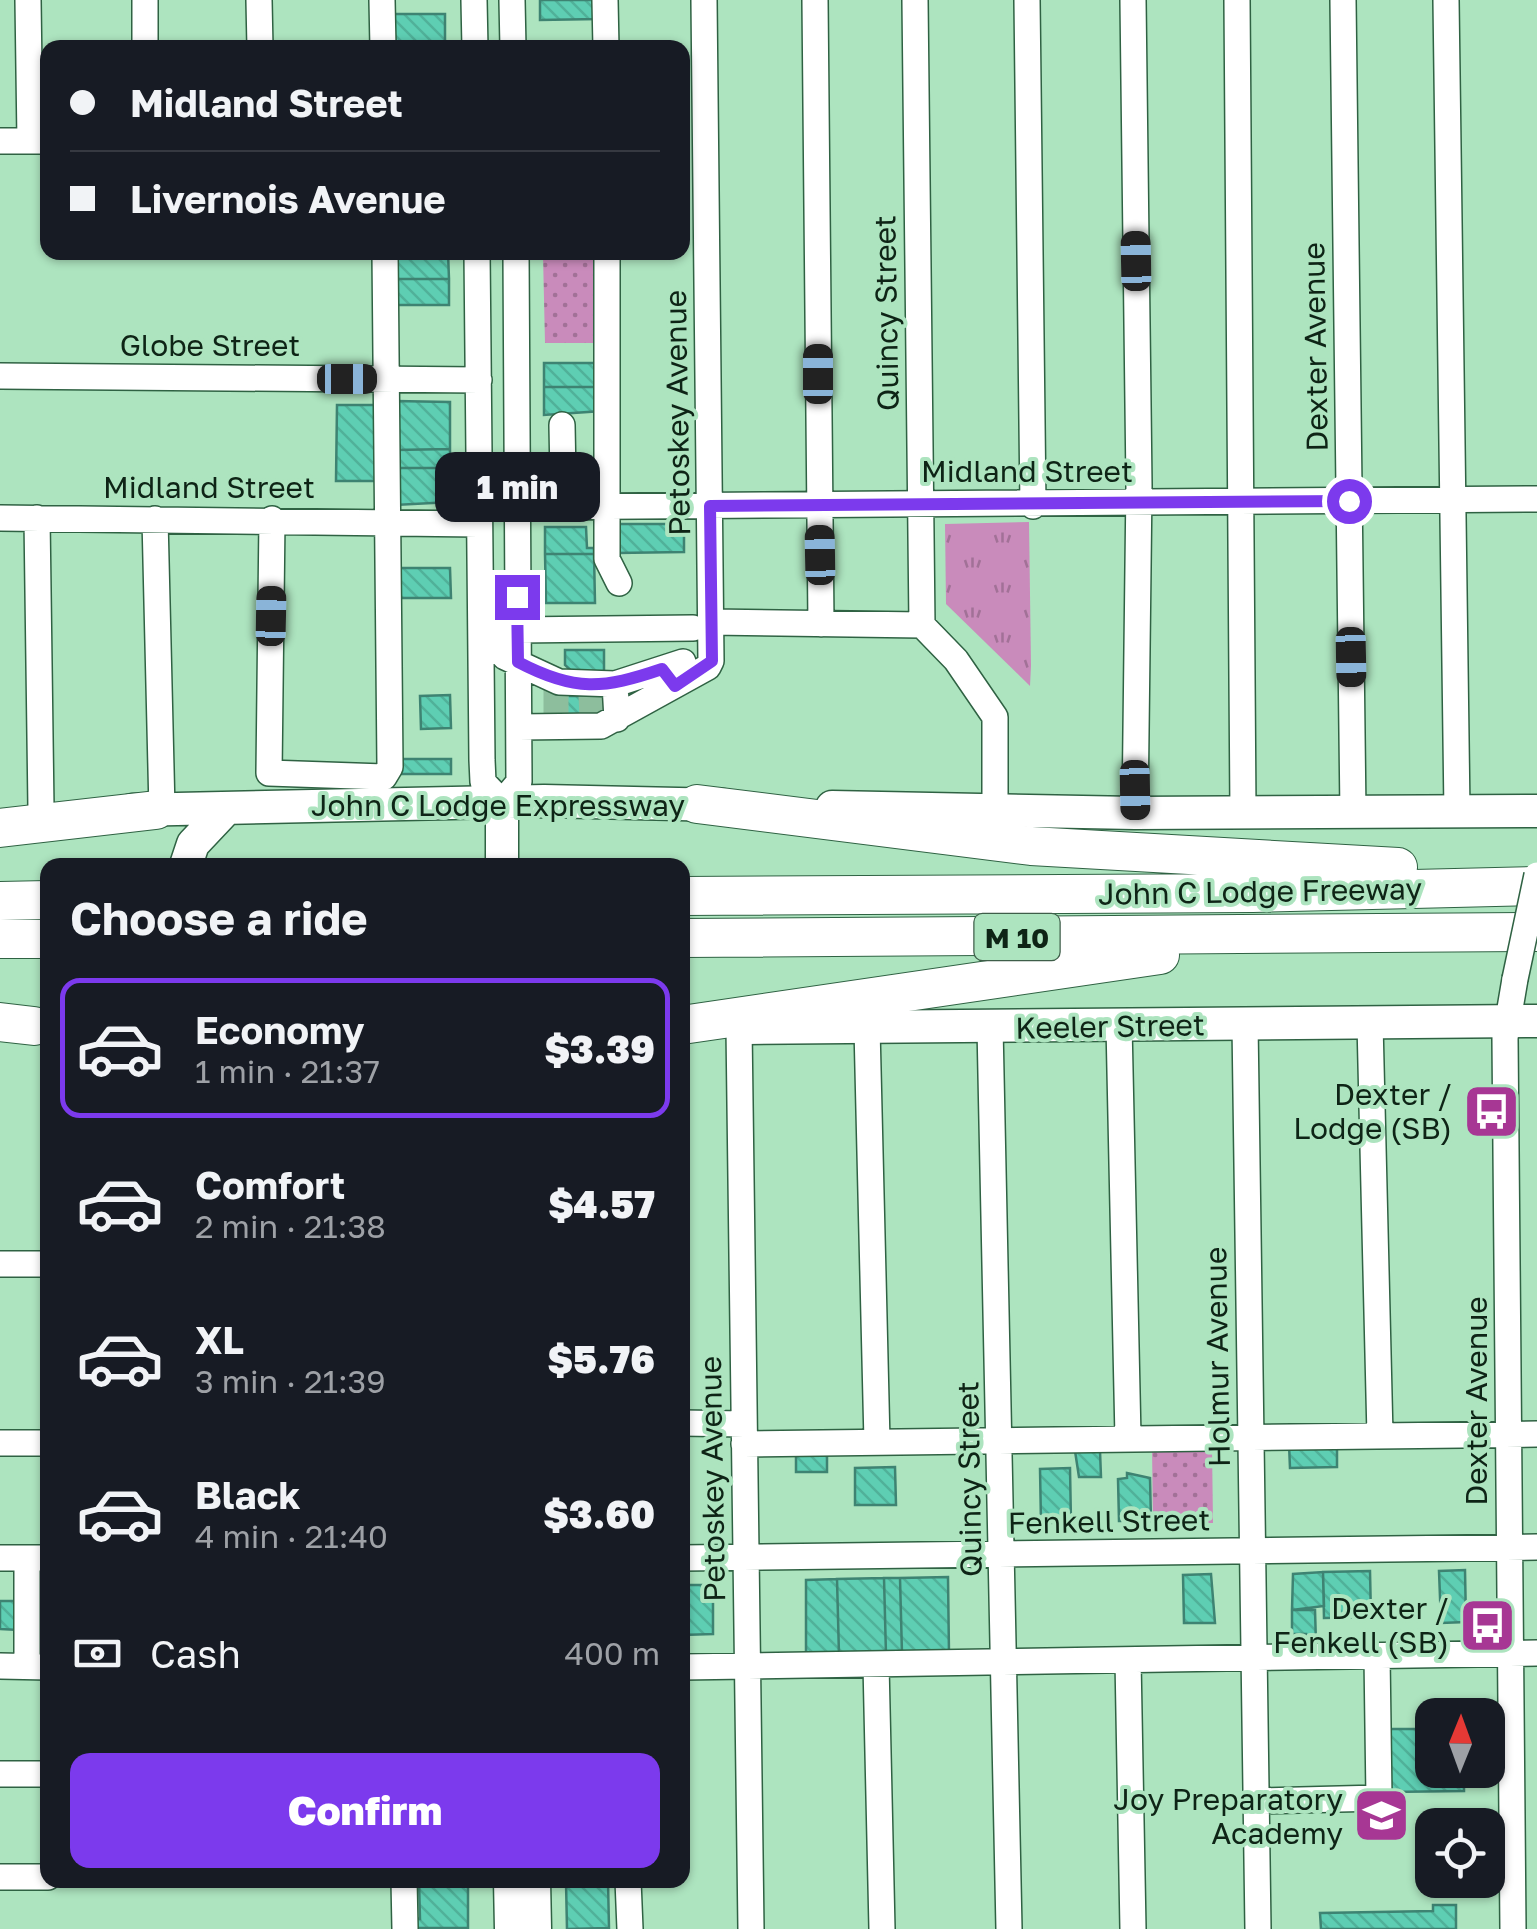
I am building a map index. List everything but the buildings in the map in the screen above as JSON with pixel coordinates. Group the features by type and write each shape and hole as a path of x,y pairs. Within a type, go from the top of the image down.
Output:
{"highway":[{"path":"698,804 1031,846 1399,867 1527,882"},
{"path":"0,828 159,810"},
{"name":"John C Lodge Freeway","path":"690,896 1254,893 1527,882"},
{"path":"0,900 40,900"},
{"name":"John C Lodge Freeway","path":"690,938 1537,932"},
{"path":"690,1025 1162,955 1262,948 1351,934"},
{"path":"0,938 40,939"}],"main road":[{"name":"John C Lodge Expressway","path":"0,809 159,810 502,802 1136,813 1537,812"},
{"path":"502,802 502,857"},
{"path":"188,858 193,844 227,808"},
{"name":"Keeler Street","path":"690,1026 1522,1021"},
{"path":"496,1888 496,1929"},
{"path":"510,1888 510,1929"},
{"path":"534,1888 534,1929"}],"street":[{"path":"0,141 39,141 28,0"},
{"path":"144,0 145,40"},
{"path":"259,0 260,40"},
{"path":"382,0 383,40"},
{"path":"474,0 475,40"},
{"path":"512,0 513,40"},
{"path":"605,0 606,40"},
{"name":"Petoskey Avenue","path":"579,701 673,673 708,667 702,625 710,506 704,0"},
{"path":"816,0 820,624"},
{"name":"Quincy Street","path":"915,0 922,626"},
{"path":"1027,0 1033,505"},
{"path":"1134,0 1136,813"},
{"path":"1237,0 1243,813"},
{"name":"Dexter Avenue","path":"1343,0 1353,814"},
{"path":"1446,0 1457,812"},
{"path":"272,519 269,774 384,778 390,767 385,260"},
{"path":"477,260 483,782 502,802 519,782 514,260"},
{"path":"607,260 607,559 620,583"},
{"name":"Globe Street","path":"0,376 479,380"},
{"path":"516,444 562,434 563,478"},
{"path":"479,446 492,513 494,644 505,657 579,701"},
{"name":"Midland Street","path":"517,507 1537,499"},
{"name":"Midland Street","path":"0,518 478,524"},
{"path":"37,518 41,809"},
{"path":"155,519 159,810"},
{"path":"518,630 702,625 922,626 956,660 990,704 995,718 996,810"},
{"path":"519,727 579,701"},
{"name":"Dexter Avenue","path":"1513,1929 1504,1038 1522,1021 1515,979 1527,882"},
{"path":"1370,1023 1380,1436"},
{"name":"Holmur Avenue","path":"1245,1024 1258,1929"},
{"path":"1119,1025 1128,1438"},
{"name":"Quincy Street","path":"990,1027 1009,1929"},
{"name":"Petoskey Avenue","path":"739,1028 751,1929"},
{"path":"867,1028 877,1442"},
{"path":"0,1264 40,1264"},
{"path":"690,1424 744,1434 877,1442 1537,1434"},
{"path":"0,1443 40,1442"},
{"name":"Fenkell Street","path":"690,1558 1537,1547"},
{"path":"0,1558 37,1558 37,1666 0,1666"},
{"path":"690,1667 1537,1653"},
{"path":"1256,1801 1379,1798 1376,1656"},
{"path":"1128,1660 1133,1929"},
{"path":"876,1664 882,1929"},
{"path":"0,1774 40,1774"},
{"path":"0,1877 40,1877"},
{"path":"404,1888 405,1929"},
{"path":"628,1888 630,1929"}],"green space":[{"path":"543,260 598,260 601,343 545,343"},
{"path":"1029,522 1030,686 946,604 945,524"},
{"path":"1212,1446 1213,1523 1153,1524 1152,1447"}],"tunnel":[{"path":"556,689 556,717"},
{"path":"591,696 592,717"}],"place":[{"name":"Dexter / Lodge (SB)","path":"1491,1111"},
{"name":"Dexter / Fenkell (SB)","path":"1488,1625"},
{"name":"Joy Preparatory Academy","path":"1382,1816"}],"route":[{"path":"517,597 518,662 559,682 580,685 616,684 662,669 675,686 712,661 710,506 1349,501"}]}
